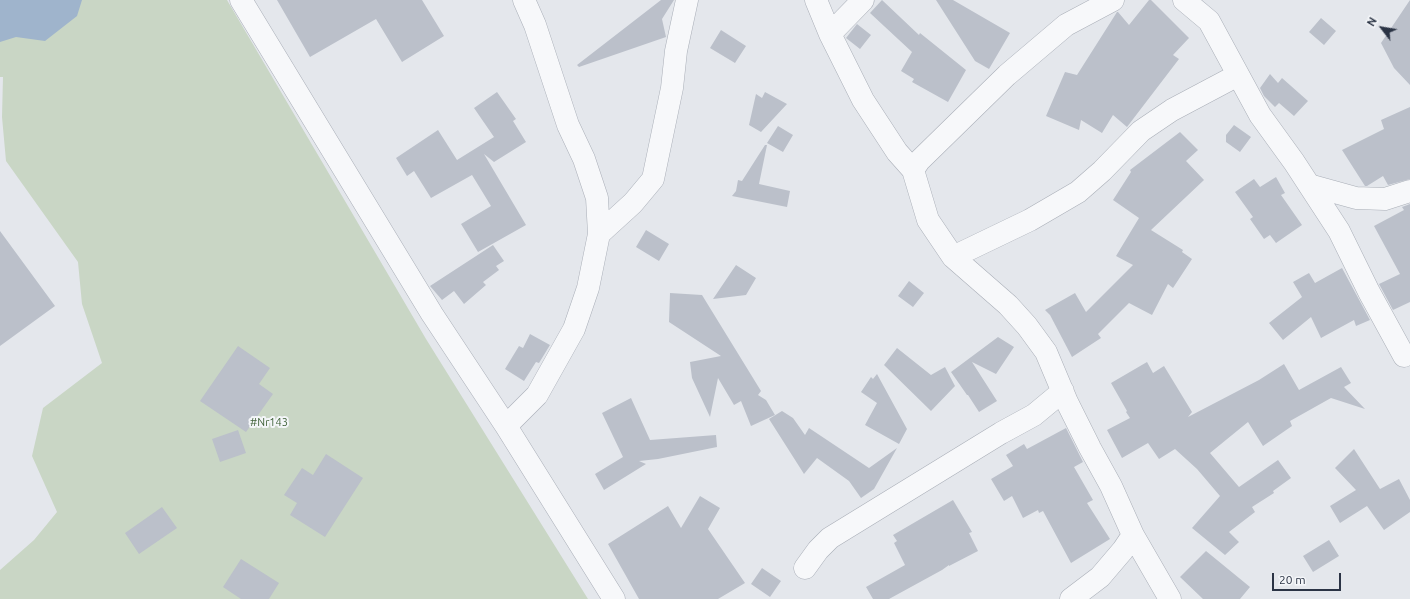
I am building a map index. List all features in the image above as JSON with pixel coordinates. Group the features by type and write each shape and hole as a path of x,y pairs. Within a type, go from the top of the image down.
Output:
{"street":[{"path":"241,0 432,314 506,426 614,599"},
{"path":"506,426 537,395 574,329 588,288 599,234 597,198 584,159 568,125 535,26 524,0"},
{"path":"599,234 633,203 653,179 672,88 676,51 687,0"},
{"path":"816,0 830,34 863,100 897,152 913,170 928,220 953,256 1008,305 1027,326 1046,352 1090,448 1111,486 1133,535 1170,599"},
{"path":"830,34 863,0"},
{"path":"913,170 919,161 1007,75 1066,25 1113,0"},
{"path":"1184,0 1209,21 1260,115 1294,162 1339,231 1369,292 1404,356"},
{"path":"953,256 1030,220 1078,192 1102,171 1141,131 1172,110 1238,75"},
{"path":"1309,185 1356,198 1385,199 1410,191"},
{"path":"805,568 818,550 830,538 1001,433 1034,415 1063,391"},
{"path":"1071,599 1100,577 1123,550 1133,535"}],"green space":[{"name":"#Nr143","path":"0,0 227,0 426,339 588,599 0,599 0,570 34,540 57,512 32,456 43,408 102,363 82,304 78,262 6,161 2,117 3,77 0,77"}],"water":[{"path":"0,0 82,0 77,16 45,41 16,37 0,42"}],"building":[{"path":"277,0 422,0 444,36 402,62 376,19 310,57"},
{"path":"661,0 674,0 662,19 666,37 579,67 577,65"},
{"path":"882,0 919,35 920,33 966,70 948,102 912,82 914,79 901,71 912,52 870,13"},
{"path":"936,0 953,0 1010,33 989,69 975,61"},
{"path":"1149,0 1151,0 1189,38 1173,55 1179,59 1127,127 1113,115 1102,133 1081,120 1079,130 1046,116 1065,72 1077,75 1117,12 1129,25"},
{"path":"1410,0 1410,85 1394,68 1381,43"},
{"path":"1321,18 1336,31 1324,45 1309,32"},
{"path":"857,24 871,35 860,49 846,38"},
{"path":"721,30 746,46 735,63 710,48"},
{"path":"1270,74 1278,83 1282,78 1308,101 1294,116 1279,103 1275,107 1264,96 1260,88"},
{"path":"497,92 516,119 513,121 526,142 494,162 484,154 526,225 478,252 461,224 491,206 472,175 431,198 414,171 407,176 396,158 438,130 457,160 494,137 474,108"},
{"path":"765,92 787,104 761,132 749,125 756,94 762,98"},
{"path":"1410,107 1410,179 1388,185 1383,176 1365,186 1342,150 1384,129 1381,120"},
{"path":"1234,125 1251,137 1240,152 1226,142 1226,135"},
{"path":"778,126 793,135 783,152 767,143"},
{"path":"1180,132 1198,150 1186,161 1204,180 1151,230 1183,250 1182,252 1192,259 1173,288 1168,284 1152,315 1129,303 1098,334 1101,338 1072,357 1050,315 1045,310 1075,293 1086,312 1133,265 1116,256 1139,218 1113,200 1131,172 1130,170"},
{"path":"765,145 767,145 759,184 790,191 787,207 732,196 736,191 738,180 742,181"},
{"path":"1276,177 1285,193 1281,195 1302,225 1276,243 1270,235 1264,239 1250,219 1253,217 1235,192 1254,179 1260,187"},
{"path":"1410,204 1410,302 1393,310 1379,284 1400,274 1374,226 1404,210 1402,207"},
{"path":"646,230 669,244 659,261 636,247"},
{"path":"0,231 55,306 0,346"},
{"path":"493,245 504,261 496,266 499,270 483,282 486,285 464,304 454,291 442,300 430,286"},
{"path":"736,265 756,278 746,295 713,299"},
{"path":"1342,268 1370,320 1356,326 1354,320 1321,338 1311,317 1283,340 1269,323 1302,297 1293,282 1309,273 1315,283"},
{"path":"909,281 924,293 913,307 898,296"},
{"path":"670,293 702,295 761,391 758,395 766,400 775,415 751,426 741,401 734,405 718,378 710,417 692,378 690,362 721,356 669,322"},
{"path":"530,334 550,345 539,363 536,362 524,381 505,369 519,346 523,348"},
{"path":"998,337 1014,347 996,374 972,362 997,401 979,412 951,372"},
{"path":"238,346 270,368 259,384 273,394 246,432 200,401"},
{"path":"897,348 931,375 945,367 955,386 931,411 884,365"},
{"path":"1147,362 1153,373 1164,366 1192,412 1188,417 1259,380 1284,364 1299,390 1341,367 1351,383 1344,387 1365,409 1331,398 1290,421 1292,426 1263,446 1248,422 1210,453 1239,487 1278,460 1291,478 1273,491 1274,493 1252,507 1255,512 1229,532 1239,542 1225,555 1192,528 1220,496 1197,469 1175,449 1159,459 1148,443 1122,458 1107,430 1130,418 1111,383"},
{"path":"877,374 907,429 899,444 865,425 877,403 861,392 871,377 873,379"},
{"path":"631,398 650,440 716,435 717,447 658,459 639,461 646,464 604,490 595,474 623,457 602,413"},
{"path":"782,411 793,418 805,435 809,428 869,468 897,448 874,489 861,498 849,481 817,458 804,474 769,419"},
{"path":"1066,428 1083,462 1074,467 1093,500 1087,503 1110,539 1071,563 1043,511 1039,513 1038,510 1023,518 1012,496 1004,501 991,479 1013,466 1006,455 1024,444 1027,449"},
{"path":"238,430 246,453 220,462 212,439"},
{"path":"1354,449 1380,489 1399,479 1410,500 1410,512 1384,530 1367,506 1340,523 1330,506 1356,490 1335,468"},
{"path":"326,454 363,478 325,537 290,515 297,503 284,495 302,468 313,475"},
{"path":"700,496 720,508 708,529 745,583 718,599 639,599 608,544 668,506 681,528"},
{"path":"953,500 972,532 969,533 978,551 949,565 889,599 873,599 866,587 905,565 894,543 897,541 893,535"},
{"path":"162,507 177,528 139,554 125,533"},
{"path":"1329,540 1339,556 1313,572 1303,556"},
{"path":"1206,551 1250,587 1240,599 1203,599 1180,577"},
{"path":"241,559 279,583 269,599 241,599 223,587"},
{"path":"762,568 781,581 770,597 751,584"}]}
